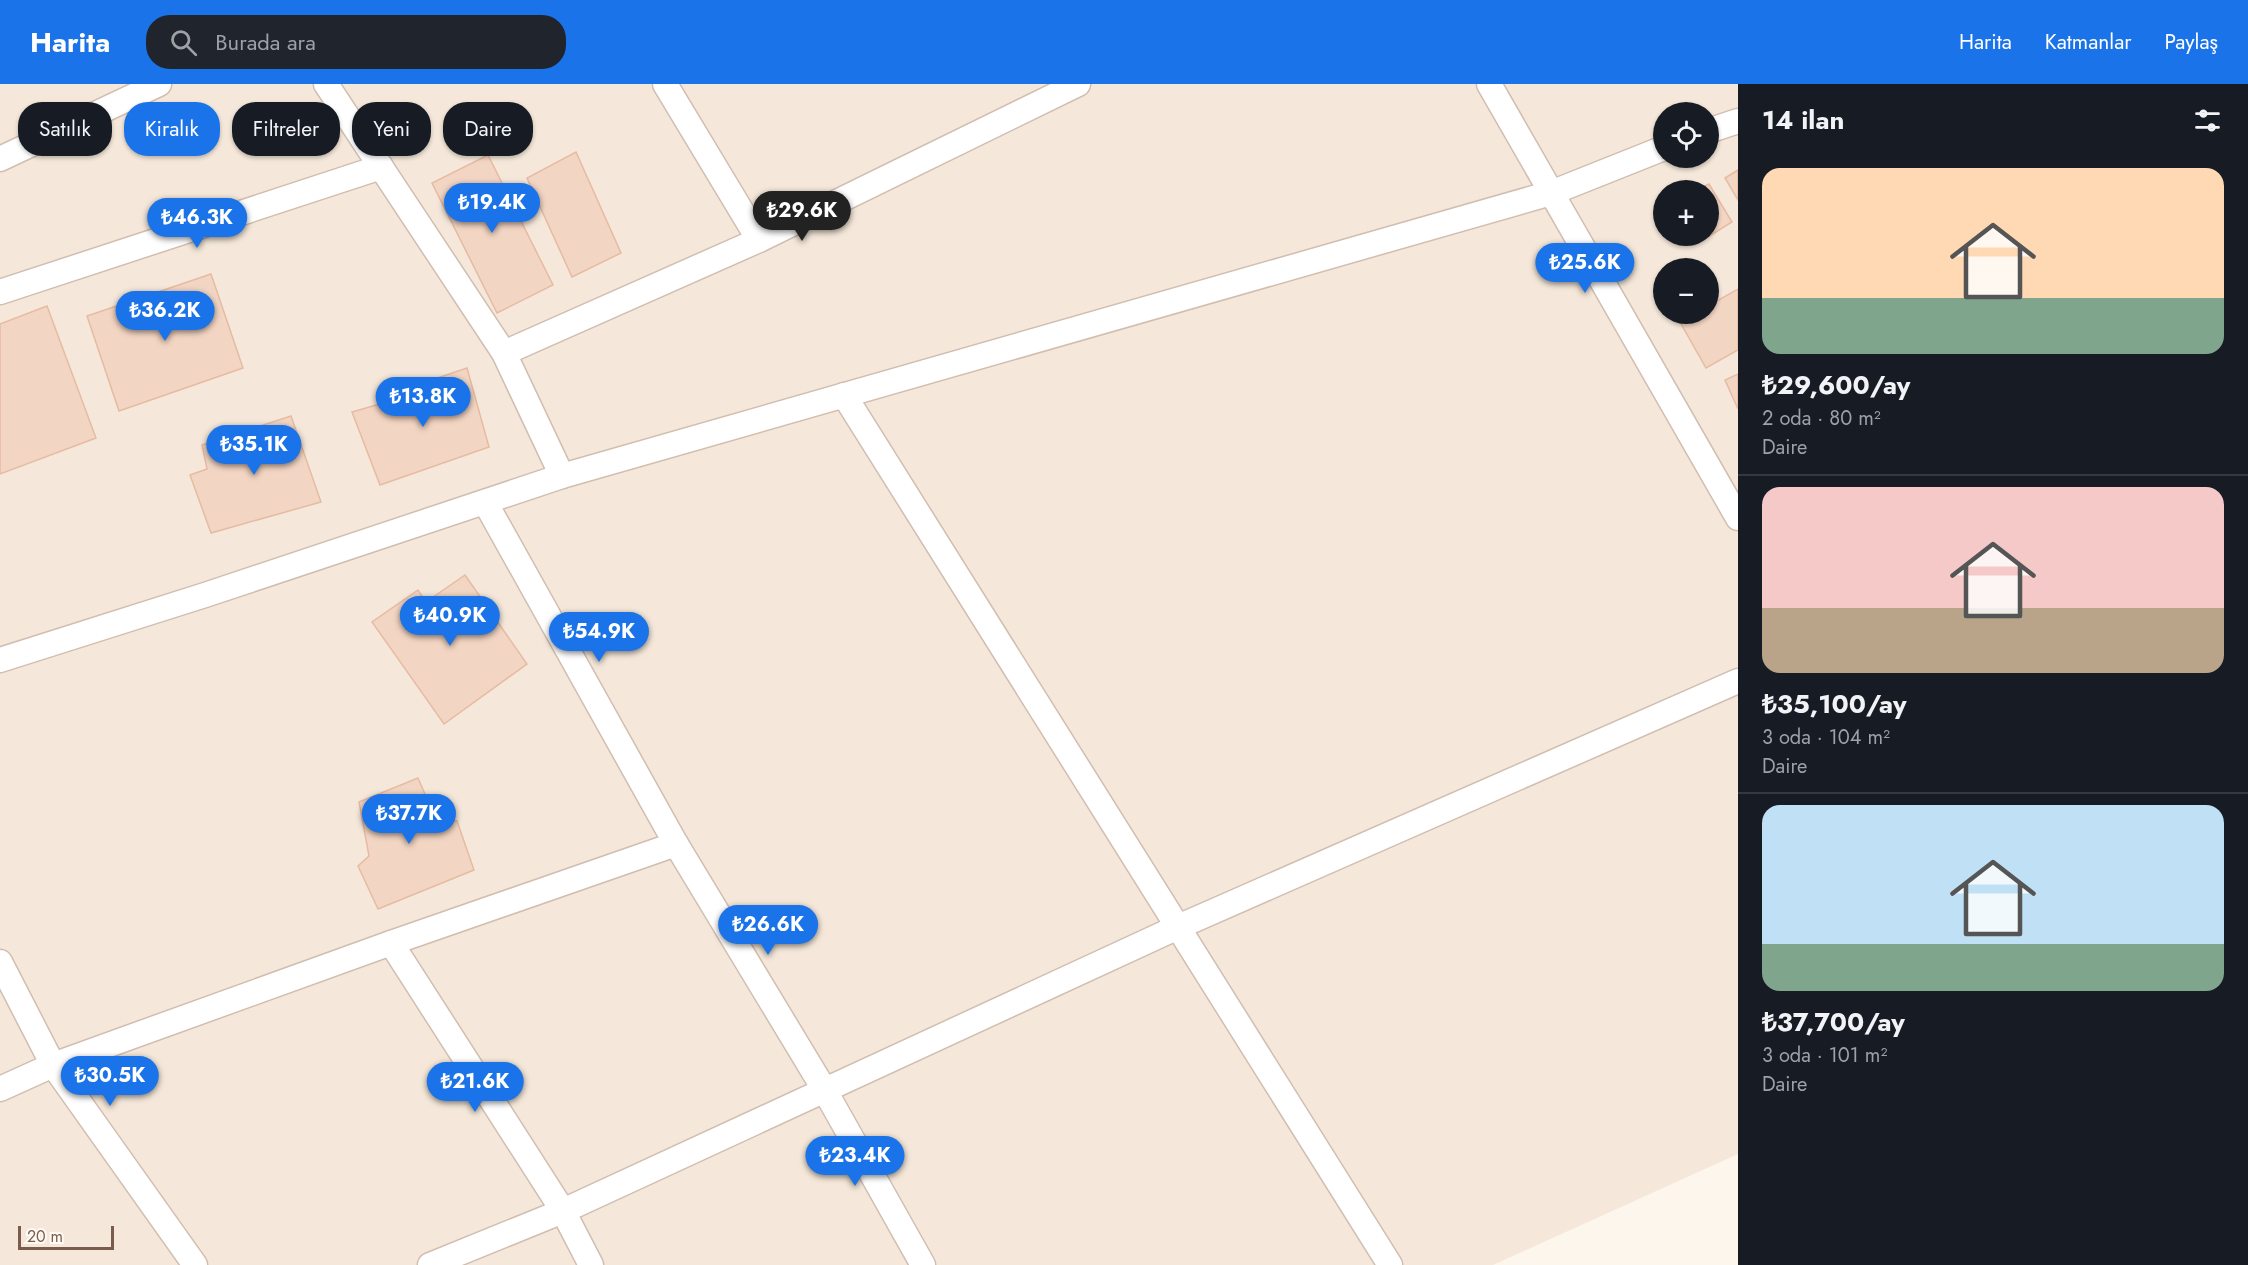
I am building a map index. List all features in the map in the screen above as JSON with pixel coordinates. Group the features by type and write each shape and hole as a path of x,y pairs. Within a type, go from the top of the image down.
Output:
{"street":[{"path":"0,159 159,84"},
{"path":"326,84 504,353 562,476"},
{"path":"665,84 759,240"},
{"path":"504,353 759,240 1078,84"},
{"path":"1489,84 1738,518"},
{"path":"1719,128 1738,121"},
{"path":"0,659 205,596 562,476 1551,193 1653,152"},
{"path":"0,292 381,167"},
{"path":"844,395 1390,1265"},
{"path":"485,502 676,844 824,1089 923,1265"},
{"path":"430,1265 563,1211 1178,927 1738,681"},
{"path":"0,1089 53,1065 391,943 676,844"},
{"path":"391,943 563,1211 591,1265"},
{"path":"0,962 53,1065 195,1265"}],"shaded area":[{"path":"0,84 1738,84 1738,1154 1493,1265 0,1265"}],"building":[{"path":"576,152 621,253 572,277 527,178"},
{"path":"488,156 553,285 497,313 432,183"},
{"path":"1738,170 1738,200 1725,178"},
{"path":"1719,201 1732,222 1719,230"},
{"path":"211,274 243,368 119,411 87,316"},
{"path":"1738,289 1738,350 1706,368 1681,324 1719,324 1719,300"},
{"path":"47,306 96,438 0,474 0,324"},
{"path":"467,368 489,447 380,485 352,412 411,395 408,388"},
{"path":"1738,374 1738,409 1725,380"},
{"path":"291,416 321,502 211,533 190,475 207,469 202,445"},
{"path":"465,575 527,664 444,724 372,622 418,590 426,602"},
{"path":"418,778 435,817 457,821 474,870 378,909 358,866 369,856 359,802"}]}
